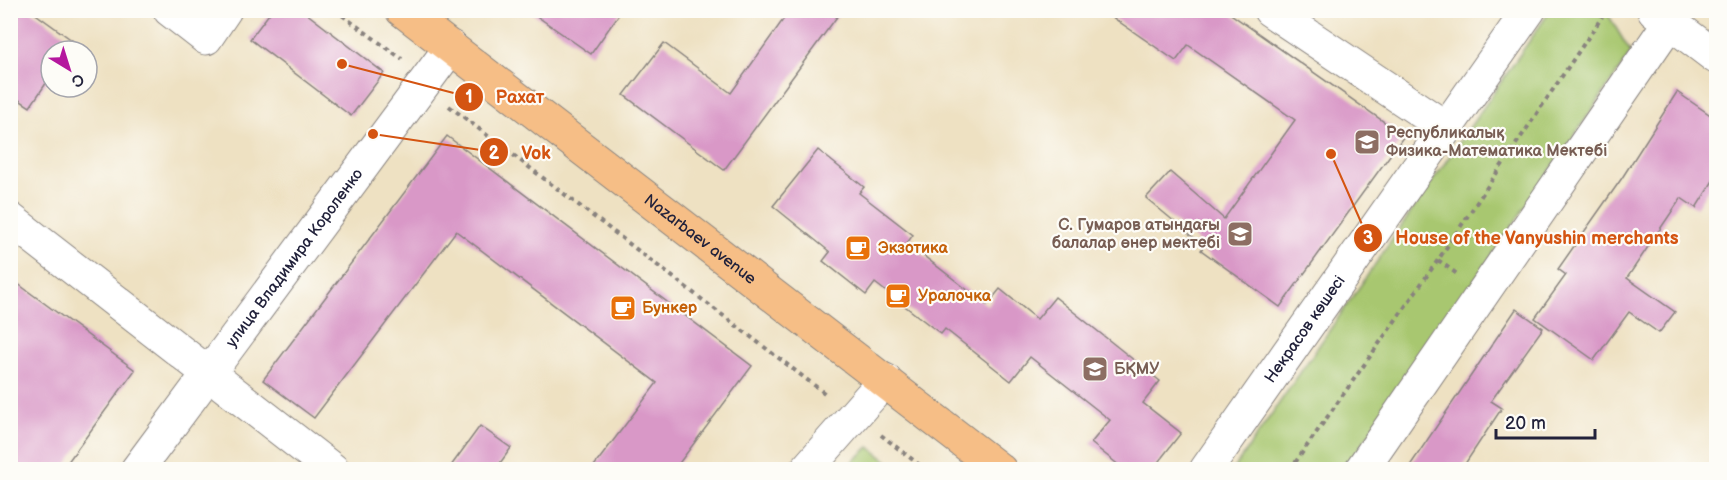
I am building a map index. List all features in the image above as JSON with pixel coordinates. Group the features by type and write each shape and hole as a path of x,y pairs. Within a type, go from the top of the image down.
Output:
{"main road":[{"name":"Nazarbaev avenue","path":"402,10 1000,470"}],"street":[{"path":"170,10 206,38 225,10"},
{"path":"1270,10 1446,128"},
{"name":"Некрасов көшесі","path":"1214,459 1529,10"},
{"path":"1361,470 1668,15 1716,57"},
{"name":"улица Владимира Короленко","path":"137,470 451,47"},
{"path":"10,219 333,470"},
{"path":"806,470 885,380"}],"path":[{"path":"335,10 427,77 452,110 926,470"},
{"path":"1290,470 1438,261 1606,11"}],"green space":[{"path":"1550,11 1606,11 1631,53 1345,469 1233,470"},
{"path":"869,447 898,469 845,469"}],"building":[{"path":"10,10 30,10 70,39 39,39 39,94 30,107 10,94"},
{"path":"272,10 302,10 384,73 351,116 250,39"},
{"path":"528,10 622,10 591,54"},
{"path":"790,10 842,10 724,170 624,95 664,43 731,93"},
{"path":"1102,10 1225,10 1404,136 1280,307 1201,250 1204,246 1146,198 1170,172 1224,219 1295,120 1188,45 1176,61"},
{"path":"1677,92 1716,119 1716,176 1696,208 1681,198 1627,278 1675,312 1659,333 1629,312 1594,360 1535,318 1566,275 1558,269 1622,178"},
{"path":"447,136 752,366 674,470 591,470 657,383 456,231 314,418 263,380"},
{"path":"818,150 864,187 859,193 913,235 907,243 987,305 1000,289 1037,319 1055,297 1160,381 1143,403 1181,433 1152,470 1125,470 1091,443 1110,420 1030,357 1011,381 945,329 941,334 875,283 866,295 823,261 830,252 773,206"},
{"path":"10,278 135,370 62,470 10,470"},
{"path":"1516,309 1543,328 1491,401 1502,408 1461,470 1407,470"},
{"path":"480,426 511,448 495,470 448,470"}],"place":[{"name":"Рахат","path":"342,64"},
{"name":"Vok","path":"373,134"},
{"name":"Республикалық Физика-Математика Мектебі","path":"1367,142"},
{"name":"House of the Vanyushin merchants","path":"1331,154"},
{"name":"С. Гумаров атындағы балалар өнер мектебі","path":"1240,234"},
{"name":"Экзотика","path":"858,248"},
{"name":"Уралочка","path":"898,296"},
{"name":"Бункер","path":"623,308"},
{"name":"БҚМУ","path":"1095,369"}]}
